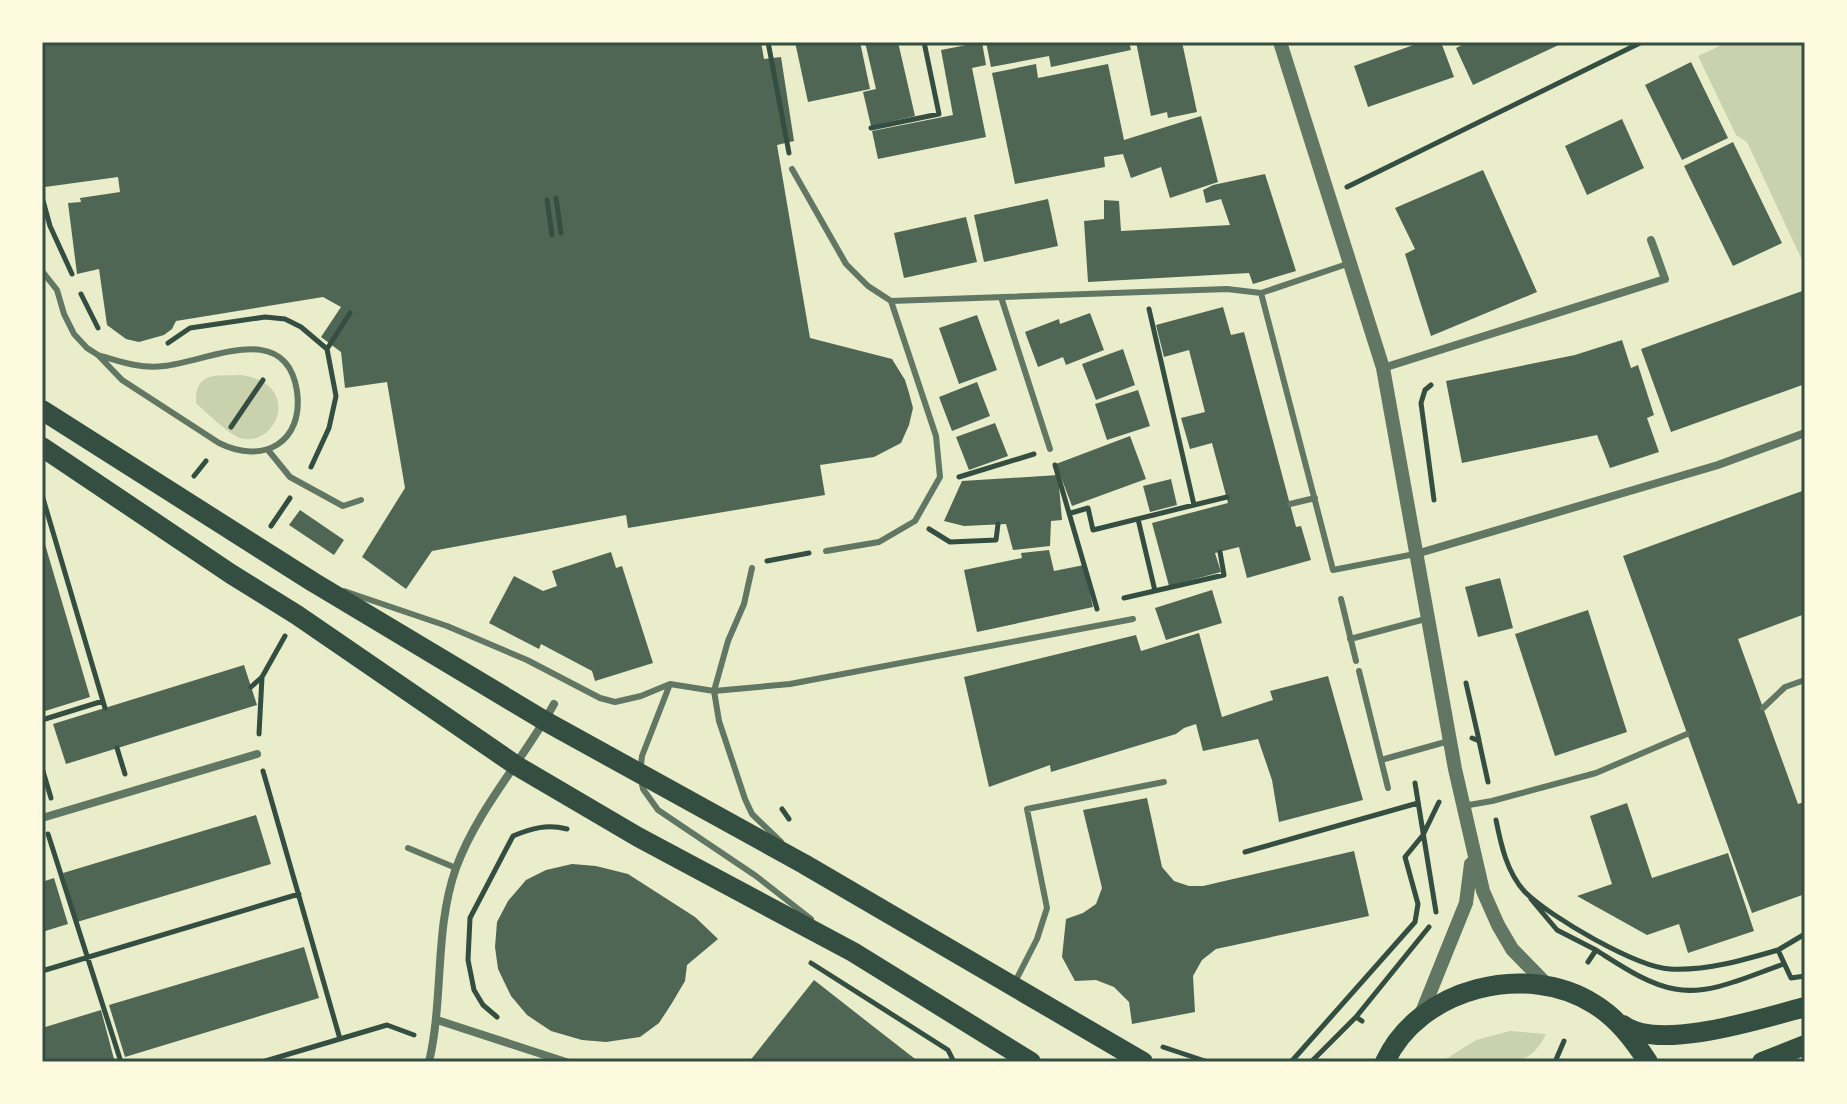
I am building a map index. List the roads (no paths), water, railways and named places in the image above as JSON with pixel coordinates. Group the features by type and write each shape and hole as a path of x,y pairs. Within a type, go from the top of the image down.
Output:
{"main road":[{"path":"42,410 313,582 550,713 640,774 804,864 1143,1062"},
{"path":"42,447 297,615 517,766 638,837 853,952 1031,1062"},
{"path":"1385,1062 1390,1050 1420,1017 1459,994 1502,983 1548,986 1594,1004 1632,1032 1674,1034 1713,1031 1805,1007"},
{"path":"1594,1004 1630,1033 1648,1062"},
{"path":"1762,1062 1805,1045"}],"street":[{"path":"1280,42 1383,368 1449,741 1483,891 1512,949 1548,986"},
{"path":"1383,368 1665,279 1651,240"},
{"path":"1415,554 1718,465 1805,433"},
{"path":"429,1062 437,1020 443,920 456,868 474,830 550,713"},
{"path":"43,818 257,754"},
{"path":"1420,1017 1466,903 1471,843"},
{"path":"437,1020 566,1062"}],"lane":[{"path":"792,169 846,264 868,286 891,301 1227,289 1261,293 1350,263"},
{"path":"42,271 57,290 74,334 122,380 232,449 268,450 280,445 289,435 298,406 291,369 280,357 260,349 236,350 184,363 138,367 98,355"},
{"path":"1261,293 1333,570 1415,554"},
{"path":"1001,297 1050,449"},
{"path":"826,551 879,542 915,521 940,477 936,436 891,301"},
{"path":"268,450 290,477 315,493 343,506 361,500"},
{"path":"1290,504 1315,498"},
{"path":"752,568 744,604 728,641 714,691 719,721 752,814 804,864"},
{"path":"313,582 447,626 527,660 600,698 615,702 670,684 714,691 790,684 1133,619"},
{"path":"1341,599 1356,661"},
{"path":"1350,639 1429,618"},
{"path":"1359,671 1388,788"},
{"path":"1763,708 1785,687 1805,680"},
{"path":"670,684 642,756 640,774 643,789 658,810 756,876 853,952"},
{"path":"1463,806 1596,773 1687,734"},
{"path":"1381,760 1449,741"},
{"path":"1013,988 1047,908 1027,809 1164,782"},
{"path":"408,848 456,868"}]}
